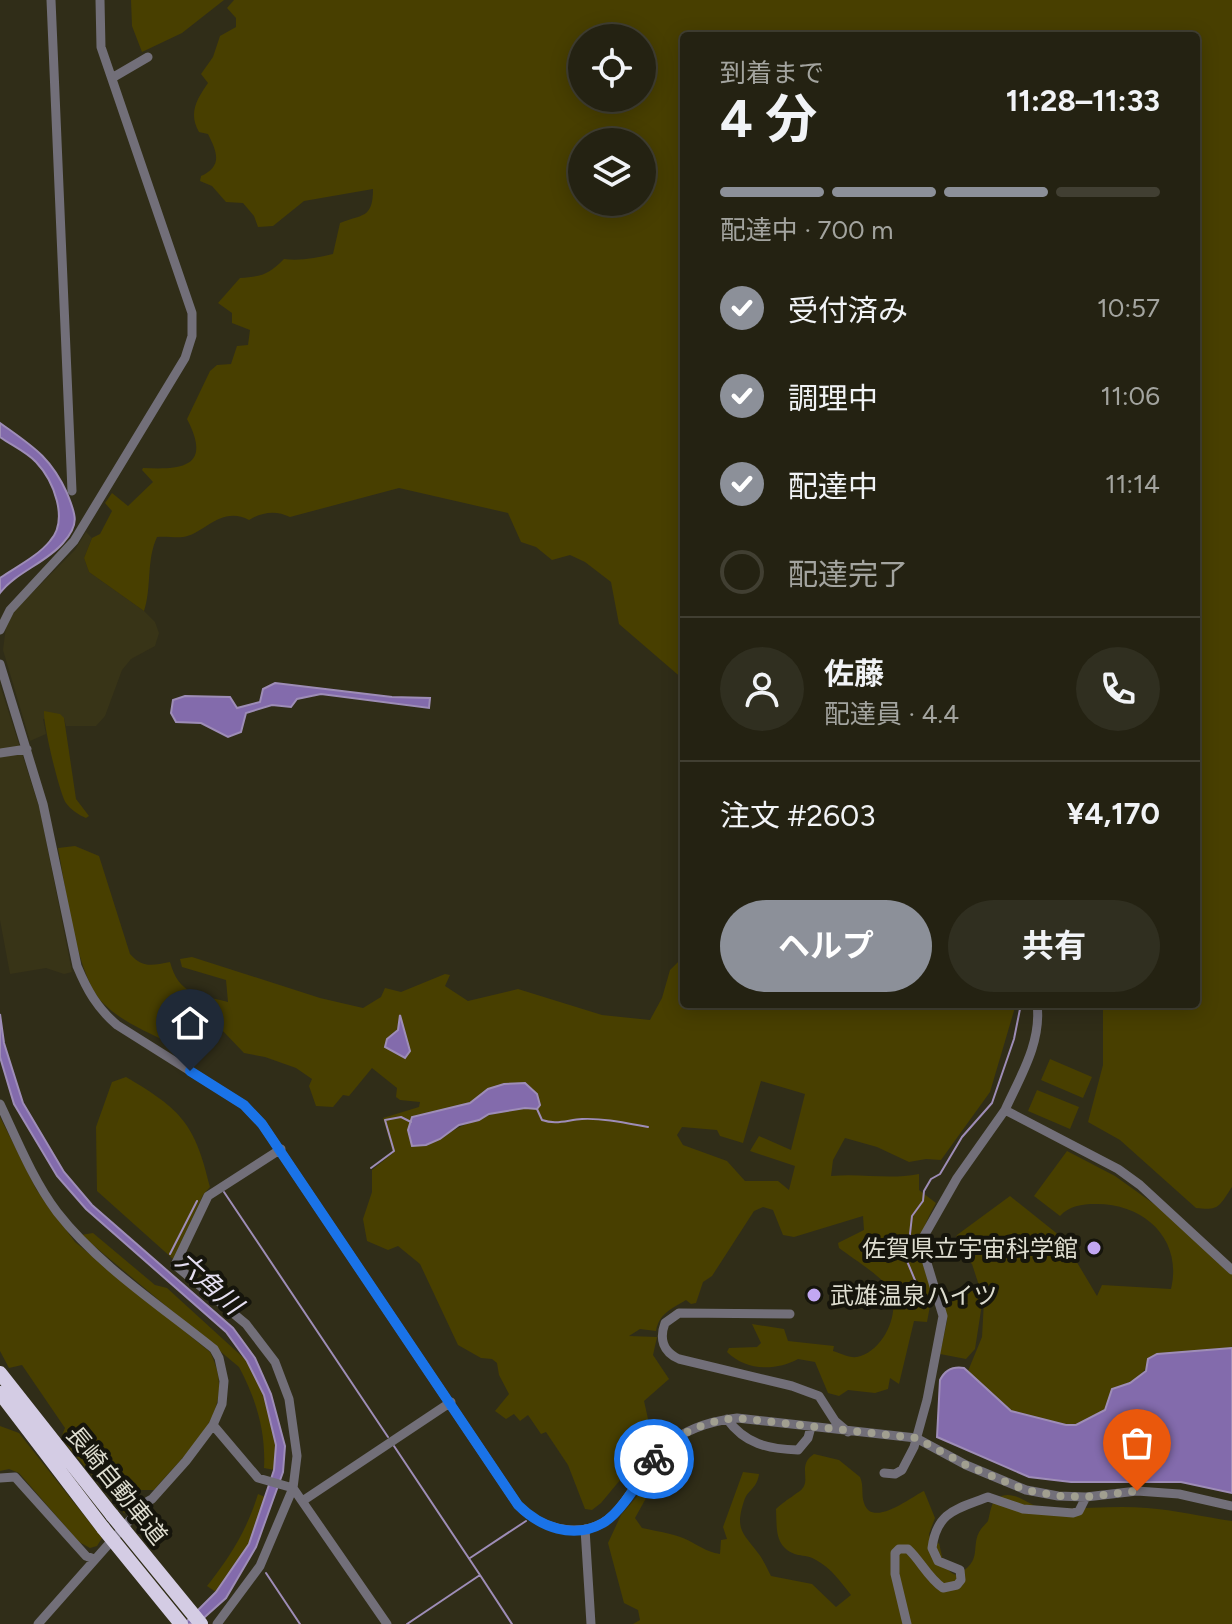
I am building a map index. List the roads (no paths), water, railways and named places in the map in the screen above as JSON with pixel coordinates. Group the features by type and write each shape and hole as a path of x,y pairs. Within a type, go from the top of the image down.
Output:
{"highway":[{"name":"長崎自動車道","path":"0,1373 201,1624"},
{"name":"長崎自動車道","path":"0,1393 181,1624"}],"street":[{"path":"51,0 72,491"},
{"path":"0,630 10,610 74,541 185,358 192,336 192,313 101,47 100,0"},
{"path":"112,78 148,57"},
{"path":"0,664 43,804 77,966 86,989 100,1010 117,1025 244,1105 281,1149 518,1505 527,1514 553,1528 585,1529 603,1523 616,1512 665,1447 685,1433 714,1420 727,1419 916,1438 966,1465 1026,1490 1058,1496 1086,1497 1137,1491 1179,1494 1232,1506"},
{"path":"0,753 27,749"},
{"path":"884,1473 895,1474 902,1470 914,1447 927,1400 943,1316 927,1263 924,1236 957,1178 1005,1110 1034,1047 1039,1019 1038,1008"},
{"path":"0,1104 39,1183 78,1237 214,1349 224,1381 222,1404 213,1425 177,1471 38,1624"},
{"path":"1005,1110 1118,1169 1150,1194 1232,1270"},
{"path":"217,1624 260,1566 293,1488 297,1456 293,1417 275,1362 246,1324 175,1265 208,1196 281,1149"},
{"path":"790,1314 679,1313 665,1323 662,1340 665,1349 679,1359 792,1386 819,1396 835,1421 848,1432"},
{"path":"304,1500 451,1402"},
{"path":"727,1419 738,1434 771,1449 798,1450 808,1438 811,1427"},
{"path":"213,1425 258,1478 293,1488 304,1500 387,1624"},
{"path":"0,1478 15,1477 86,1556 94,1559"},
{"path":"907,1624 895,1574 895,1553 899,1549 908,1549 913,1553 933,1581 943,1588 957,1585 961,1580 960,1570 938,1561 932,1548 942,1519 947,1514 988,1497 1023,1509 1073,1513 1079,1511 1086,1497"},
{"path":"585,1529 591,1624"}],"waterway":[{"path":"922,1297 907,1261 912,1216 923,1201 924,1191 931,1179 940,1174 962,1137 992,1103 1014,1039 1020,1008"},
{"path":"537,1109 542,1120 547,1121 598,1119 648,1127"},
{"path":"371,1168 394,1151 385,1120 401,1117 411,1122"},
{"path":"224,1192 388,1437"},
{"name":"六角川","path":"170,1254 197,1201"},
{"path":"394,1446 480,1575 407,1624"},
{"path":"470,1558 526,1521"},
{"path":"266,1573 300,1624"},
{"path":"480,1575 512,1624"}],"place":[{"name":"佐賀県立宇宙科学館","path":"1094,1248"},
{"name":"武雄温泉ハイツ","path":"814,1295"}]}
